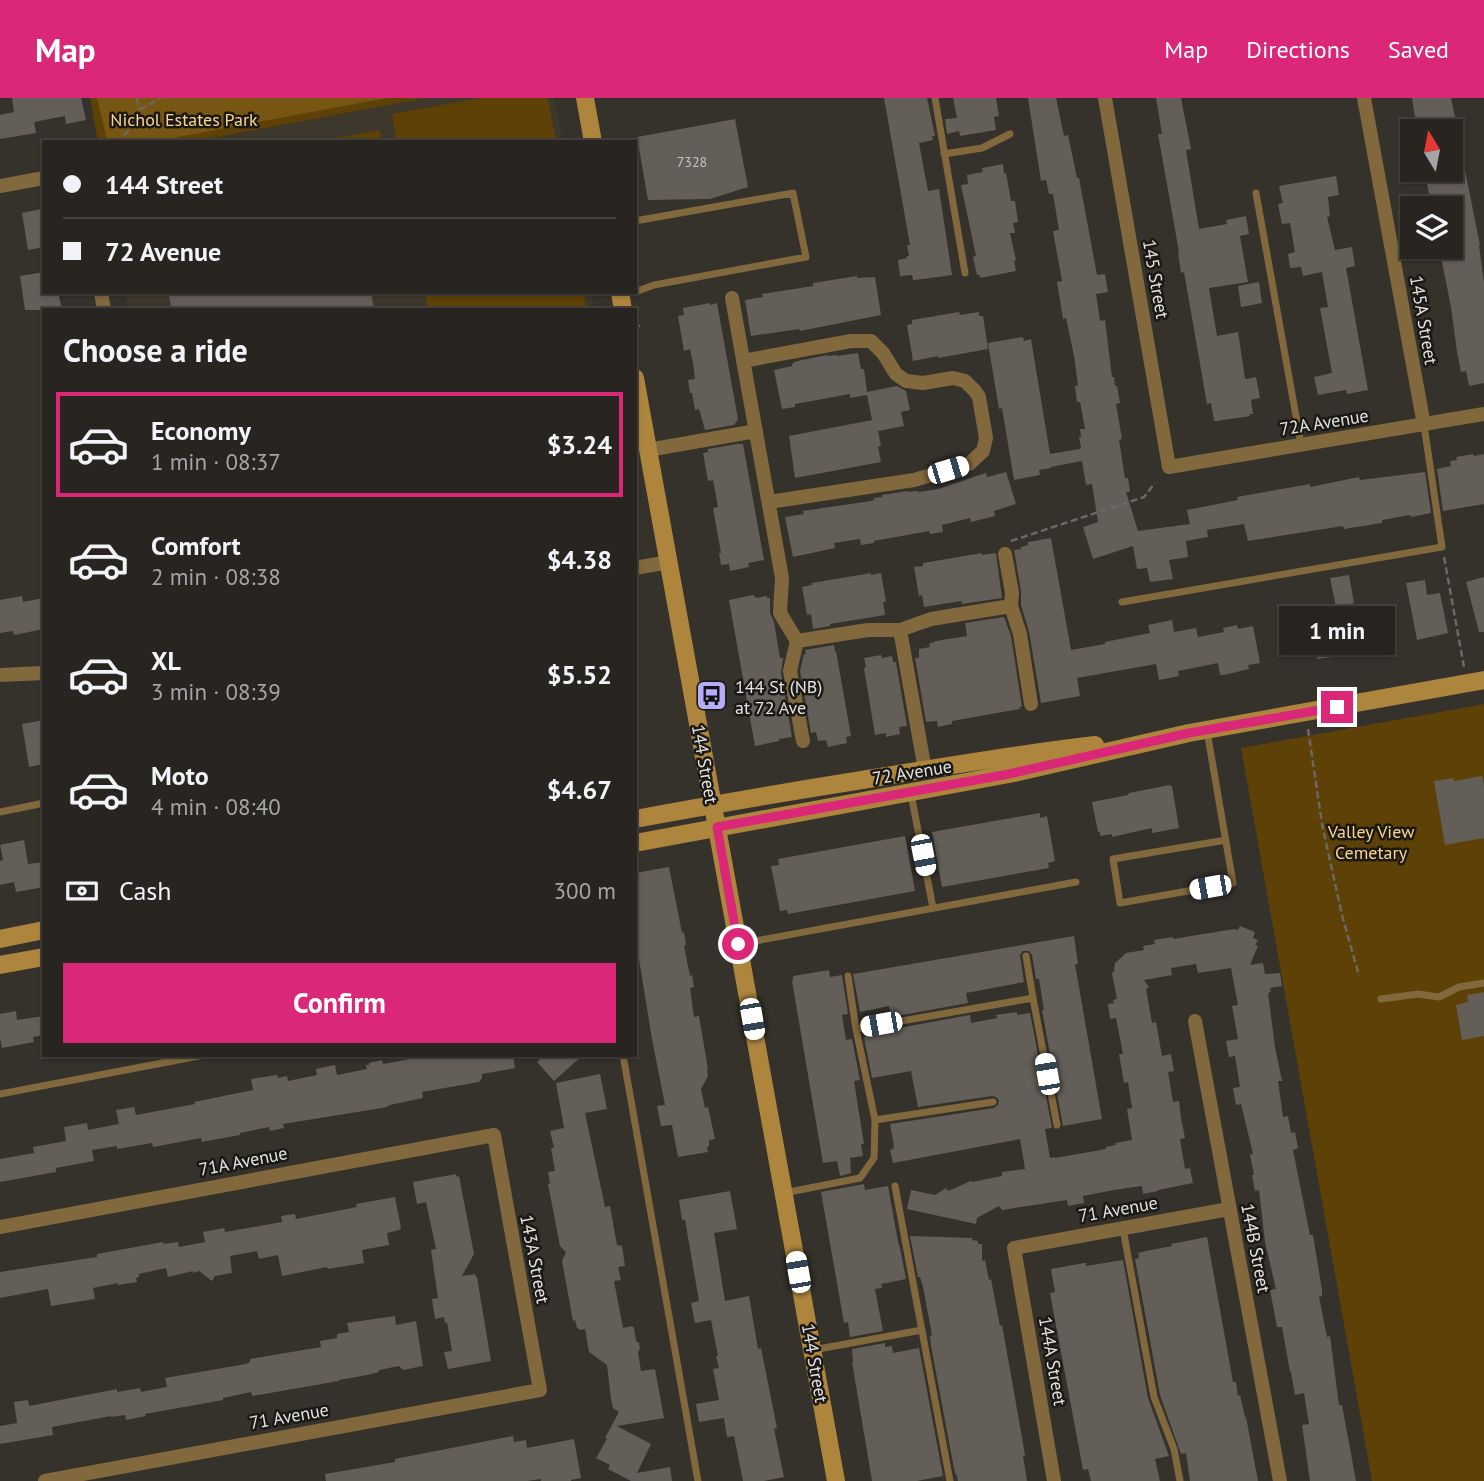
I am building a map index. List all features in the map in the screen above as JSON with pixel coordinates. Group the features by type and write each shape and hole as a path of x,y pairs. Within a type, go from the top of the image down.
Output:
{"main road":[{"path":"585,98 593,140"},
{"name":"144 Street","path":"637,389 836,1481"},
{"name":"72 Avenue","path":"637,843 911,793 1198,732 1484,680"},
{"name":"72 Avenue","path":"637,819 1030,753 1198,732"},
{"path":"0,939 42,930"},
{"path":"0,965 42,957"}],"street":[{"name":"145 Street","path":"1105,98 1169,467"},
{"name":"145A Street","path":"1364,98 1424,425"},
{"path":"0,186 42,178"},
{"path":"732,298 782,578 780,613 797,641 790,671 803,741"},
{"path":"743,360 851,341 871,341 883,353 896,374 906,381 923,383 953,378 965,381 975,391 980,404 986,438 983,451 969,464 914,480 769,502"},
{"name":"72A Avenue","path":"1169,467 1484,414"},
{"path":"648,450 756,431"},
{"path":"1005,554 1012,593 1011,606 1020,634 1031,704"},
{"path":"637,568 668,562"},
{"path":"797,641 868,630 901,630 931,619 1011,606"},
{"path":"901,630 925,770"},
{"path":"0,675 42,673"},
{"name":"144B Street","path":"1195,1021 1280,1481"},
{"name":"71A Avenue","path":"0,1227 494,1135"},
{"name":"143A Street","path":"494,1135 540,1390"},
{"name":"71 Avenue","path":"1014,1248 1229,1209"},
{"name":"144A Street","path":"1014,1248 1054,1481"},
{"name":"71 Avenue","path":"45,1481 540,1390"}],"lane":[{"path":"935,98 965,273"},
{"path":"944,154 982,148 1010,134"},
{"path":"637,221 793,193 806,257 654,285 637,293"},
{"path":"1256,193 1302,445"},
{"path":"1122,602 1442,547 1424,425"},
{"path":"1198,732 1226,840 1233,883 1120,903 1113,859 1226,840"},
{"path":"911,793 933,908"},
{"path":"0,812 42,803"},
{"path":"738,944 1076,882"},
{"path":"1026,956 1056,1125"},
{"path":"783,1193 860,1178 874,1158 875,1120 848,976"},
{"path":"1381,999 1418,994 1439,997 1459,987 1484,983"},
{"path":"856,1028 1033,998"},
{"path":"0,1094 194,1057"},
{"path":"623,1057 698,1481"},
{"path":"875,1120 993,1102"},
{"path":"895,1186 950,1481"},
{"path":"1123,1228 1153,1397 1174,1449 1180,1481"},
{"path":"812,1350 922,1330"}],"path":[{"path":"118,140 130,131 139,110 137,98"},
{"path":"139,110 162,98"},
{"path":"1005,554 1004,544 1144,497 1155,483"},
{"path":"1442,547 1464,668"},
{"path":"1308,729 1322,824 1359,976"}],"shaded area":[{"path":"426,98 554,98 563,140 202,140"},
{"path":"125,294 591,294 594,308 129,308"}],"green space":[{"name":"Nichol Estates Park","path":"90,98 426,98 202,140 98,140"},
{"name":"Nichol Estates Park","path":"97,98 387,98 162,140 107,140"},
{"path":"480,98 548,98 556,140 397,140 392,114"},
{"path":"379,130 382,140 324,140"},
{"path":"425,294 583,294 587,308 428,308"},
{"name":"Valley View Cemetary","path":"1484,704 1484,1481 1372,1481 1241,748"}],"building":[{"path":"12,98 81,98 86,120 66,124 65,116 34,122 36,133 0,139 0,115 14,112"},
{"path":"884,98 927,98 935,136 932,136 933,140 919,143 928,191 939,189 952,275 915,280 912,275 900,276 898,260 909,256 907,245 910,245"},
{"path":"953,98 996,98 999,116 994,117 996,130 960,136 959,131 947,134 945,119 957,118"},
{"path":"1028,98 1056,98 1064,136 1068,135 1079,178 1097,275 1105,274 1108,292 1096,294 1100,321 1105,320 1112,377 1117,386 1120,403 1116,404 1125,478 1128,478 1130,492 1126,492 1138,531 1190,524 1187,510 1238,500 1237,497 1359,477 1360,480 1425,472 1431,513 1344,529 1343,526 1248,541 1244,524 1207,530 1208,537 1186,541 1188,557 1169,560 1173,579 1150,582 1147,568 1137,569 1133,546 1093,559 1083,527 1098,522 1092,484 1086,485 1082,461 1039,470 1040,475 1014,480 988,343 1023,337 1024,341 1031,339 1050,454 1080,449 1080,429 1085,429 1080,402 1077,402 1075,386 1078,385 1074,356 1066,318 1063,319 1057,282 1062,281 1053,231 1059,230 1053,194 1049,194 1046,180 1041,181"},
{"path":"1156,98 1181,98 1191,149 1186,150 1199,229 1227,224 1226,220 1246,216 1249,234 1240,236 1248,282 1209,288 1217,336 1238,332 1245,378 1256,377 1260,398 1251,400 1253,414 1249,414 1250,416 1214,421 1211,403 1207,404 1184,272 1181,273 1158,134 1162,134"},
{"path":"1412,98 1451,98 1455,119 1415,119"},
{"path":"735,119 748,187 710,199 648,200 637,137"},
{"path":"1463,160 1480,245 1484,283 1484,383 1469,386 1466,371 1461,372 1441,259 1463,259 1463,196 1430,196 1427,184 1463,182"},
{"path":"1003,164 1011,201 1015,201 1018,222 1013,223 1015,233 1010,233 1016,271 980,278 973,257 976,256 961,185 968,184 967,175 983,172 982,168"},
{"path":"1336,176 1339,195 1328,197 1330,216 1327,217 1335,250 1352,247 1355,266 1346,268 1368,390 1347,394 1346,390 1318,395 1314,377 1332,373 1320,308 1328,307 1322,272 1303,276 1301,267 1290,268 1288,254 1295,252 1290,223 1282,224 1278,204 1283,203 1279,186"},
{"path":"41,209 42,247 28,250 22,213"},
{"path":"42,272 42,294 58,294 62,308 25,310 20,276"},
{"path":"857,276 875,277 881,315 800,331 751,336 745,300 763,297 762,294 813,286 813,283"},
{"path":"1259,282 1262,303 1241,307 1238,286"},
{"path":"168,294 371,294 374,308 172,308"},
{"path":"717,303 738,419 734,425 705,430 699,409 695,410 690,393 688,380 695,379 693,363 690,349 684,351 678,316 684,315 683,308"},
{"path":"959,312 960,315 979,312 979,316 983,316 988,349 913,361 907,325 912,324 912,320"},
{"path":"858,353 861,369 864,369 867,392 897,386 906,391 910,410 901,412 904,426 878,431 881,462 795,478 789,436 872,420 867,395 850,398 850,394 782,409 774,370 792,366 794,362 802,360"},
{"path":"743,444 764,560 730,571 729,564 721,565 713,508 718,507 713,480 708,481 703,453 708,452 708,449"},
{"path":"1484,454 1484,504 1443,511 1437,469 1451,466 1450,461 1457,460 1456,457"},
{"path":"1006,472 1016,504 994,511 995,516 971,522 970,518 942,525 943,532 930,534 929,531 861,545 860,539 834,543 835,548 793,557 785,517 804,514 803,511 871,501 882,495 938,489 986,473 987,477"},
{"path":"1051,538 1071,650 1150,633 1148,625 1172,620 1174,632 1196,628 1198,637 1224,632 1223,628 1237,625 1238,629 1253,626 1260,663 1248,665 1249,669 1224,675 1220,675 1218,663 1178,671 1179,676 1159,680 1156,664 1077,678 1080,696 1041,703 1029,632 1021,605 1014,550 1028,545 1028,542"},
{"path":"996,553 1002,598 924,607 922,595 919,596 914,567 923,566 923,563"},
{"path":"881,573 886,602 883,602 885,615 813,629 811,614 807,615 802,587"},
{"path":"1349,575 1354,603 1336,607 1330,578"},
{"path":"1484,577 1484,632 1479,632 1466,582"},
{"path":"1425,580 1427,595 1440,593 1448,633 1417,640 1406,583"},
{"path":"753,595 757,598 770,598 770,613 780,658 783,658 781,673 792,737 755,746 729,600"},
{"path":"22,596 23,602 42,598 42,629 14,635 13,631 0,633 0,600"},
{"path":"1004,617 1011,636 1022,707 952,721 952,724 938,727 937,721 926,722 915,658 919,658 919,649 930,647 929,644 936,641 967,636 965,623"},
{"path":"1346,622 1348,632 1353,631 1357,650 1317,659 1312,628"},
{"path":"834,645 851,736 846,737 847,743 828,747 826,740 818,741 816,732 811,733 800,671 805,650"},
{"path":"881,655 882,658 892,656 893,662 896,662 907,726 899,727 900,734 886,737 886,733 875,735 864,668 864,658"},
{"path":"42,720 42,764 29,767 22,724"},
{"path":"1482,776 1484,838 1445,845 1434,781"},
{"path":"1170,785 1179,828 1152,833 1152,828 1112,837 1112,834 1100,836 1092,802"},
{"path":"1040,813 1040,818 1047,816 1055,861 1048,863 1049,868 942,887 932,832"},
{"path":"905,836 915,891 788,914 787,910 780,911 771,866 779,865 778,859"},
{"path":"24,840 28,864 42,862 42,887 16,892 14,882 0,885 0,861 3,860 0,845"},
{"path":"669,867 694,987 690,988 694,1017 699,1016 708,1069 708,1076 701,1089 715,1139 709,1140 708,1152 678,1157 672,1125 661,1126 657,1106 665,1105 637,953 637,873"},
{"path":"1240,926 1255,932 1253,938 1258,940 1250,965 1263,963 1265,974 1280,973 1282,986 1270,988 1271,992 1268,993 1282,1081 1278,1081 1283,1117 1288,1116 1291,1133 1295,1132 1298,1148 1293,1150 1310,1235 1313,1235 1322,1290 1322,1296 1319,1297 1327,1337 1330,1336 1339,1405 1342,1405 1356,1481 1310,1481 1302,1425 1309,1424 1304,1393 1295,1395 1282,1327 1277,1327 1270,1290 1276,1289 1265,1242 1259,1190 1255,1191 1252,1175 1250,1155 1253,1154 1241,1104 1236,1105 1233,1088 1240,1087 1235,1056 1229,1057 1226,1041 1238,1039 1232,1006 1238,1005 1231,968 1198,973 1196,964 1171,968 1172,975 1144,980 1149,987 1146,989 1152,1023 1156,1022 1162,1056 1171,1054 1174,1071 1168,1072 1173,1102 1179,1101 1185,1138 1180,1139 1185,1169 1190,1168 1193,1183 1143,1194 1142,1186 1114,1190 1083,1196 1084,1203 1068,1206 1067,1200 1002,1210 999,1206 977,1218 976,1224 907,1209 911,1190 935,1195 946,1188 948,1191 971,1181 1002,1176 1002,1172 1025,1169 1020,1139 893,1163 890,1150 894,1146 890,1124 994,1108 999,1100 992,1096 918,1107 911,1071 872,1078 864,1037 970,1015 971,1023 997,1018 996,1015 1030,1013 1052,1128 1045,1129 1050,1158 1106,1149 1116,1145 1115,1143 1132,1140 1127,1109 1132,1108 1128,1082 1124,1083 1119,1054 1123,1054 1116,1018 1110,1019 1108,1004 1117,999 1112,973 1115,963 1126,953 1144,950 1143,946 1155,944 1154,940 1238,930"},
{"path":"1074,936 1078,964 1075,964 1102,1119 1063,1126 1039,979 1036,979 1029,951 1023,951 1020,955 1024,982 966,993 968,1003 891,1017 889,1006 860,1012 853,974"},
{"path":"829,970 830,977 842,975 848,1014 842,1015 846,1040 852,1039 860,1080 854,1081 864,1144 861,1144 863,1156 850,1158 851,1173 840,1176 837,1161 823,1163 792,981 793,976"},
{"path":"1484,992 1484,1036 1462,1040 1456,1005 1468,1002 1467,995"},
{"path":"16,1011 17,1020 42,1016 42,1035 33,1037 34,1042 2,1048 0,1014"},
{"path":"513,1057 515,1068 482,1074 479,1082 422,1092 423,1098 388,1107 283,1124 284,1128 270,1131 269,1127 202,1142 201,1138 153,1147 152,1143 92,1150 94,1161 56,1168 56,1172 0,1182 0,1159 34,1153 33,1147 66,1141 64,1127 87,1123 88,1130 119,1124 116,1110 134,1107 136,1115 253,1090 251,1079 277,1075 278,1078 287,1076 288,1081 317,1075 316,1069 335,1065 337,1075 367,1069 366,1065 369,1063 382,1060 383,1064 410,1059"},
{"path":"543,1057 581,1057 554,1081 537,1062"},
{"path":"600,1074 607,1109 585,1113 605,1207 610,1206 617,1245 622,1246 625,1266 618,1267 621,1280 614,1281 623,1328 632,1326 639,1343 641,1371 655,1369 664,1418 617,1426 651,1444 637,1473 670,1467 672,1481 631,1481 608,1469 610,1465 596,1458 619,1412 613,1408 607,1365 589,1352 585,1329 579,1330 575,1320 573,1321 562,1261 566,1252 560,1246 548,1172 555,1171 550,1131 564,1128 556,1083"},
{"path":"456,1174 459,1176 474,1254 462,1276 475,1274 477,1277 491,1361 448,1369 444,1352 452,1351 447,1322 445,1323 444,1317 435,1319 432,1299 438,1298 431,1250 436,1249 426,1202 417,1204 413,1182"},
{"path":"864,1184 865,1190 888,1186 906,1279 881,1284 882,1288 875,1289 883,1331 850,1337 848,1322 844,1323 821,1192"},
{"path":"730,1191 737,1229 714,1233 725,1301 749,1296 758,1349 761,1348 784,1477 764,1481 743,1481 734,1436 727,1437 724,1418 699,1422 696,1404 719,1400 713,1369 719,1368 718,1356 711,1320 695,1323 691,1303 699,1301 679,1200"},
{"path":"395,1197 401,1228 387,1233 389,1245 362,1250 364,1263 282,1276 278,1255 259,1259 257,1251 230,1256 232,1273 215,1276 212,1281 199,1271 168,1277 166,1268 139,1274 137,1282 93,1288 95,1299 51,1306 48,1289 0,1298 0,1272 97,1257 97,1254 163,1242 178,1242 179,1247 205,1242 203,1232 224,1228 225,1232 282,1222 281,1216 295,1214 296,1219"},
{"path":"910,1236 973,1238 978,1244 982,1244 982,1261 985,1260 989,1280 991,1279 1000,1326 1002,1325 1024,1449 1027,1481 958,1481 931,1346 932,1335 923,1287 918,1277"},
{"path":"1207,1237 1233,1382 1236,1382 1246,1417 1258,1481 1190,1481 1186,1453 1181,1454 1160,1395 1135,1259 1139,1258 1138,1253"},
{"path":"1123,1260 1148,1398 1169,1456 1155,1459 1160,1481 1091,1481 1088,1469 1083,1470 1050,1293 1055,1292 1051,1269"},
{"path":"395,1316 396,1325 416,1321 423,1366 403,1370 399,1366 339,1381 252,1396 251,1392 126,1420 125,1415 111,1416 52,1427 53,1435 0,1444 0,1426 17,1423 14,1402 28,1400 29,1406 117,1389 117,1392 140,1388 141,1392 167,1387 165,1378 321,1347 320,1341 337,1338 337,1334 349,1332 347,1323"},
{"path":"885,1343 885,1347 892,1346 893,1353 919,1348 943,1476 917,1481 872,1481 852,1349"},
{"path":"513,1436 514,1442 526,1440 527,1448 574,1439 581,1478 571,1481 326,1481 325,1474 395,1462 395,1459"}],"place":[{"name":"144 St (NB) at 72 Ave","path":"712,696"}],"route":[{"path":"738,944 717,827 911,793 1009,774 1189,733 1337,707"}]}
